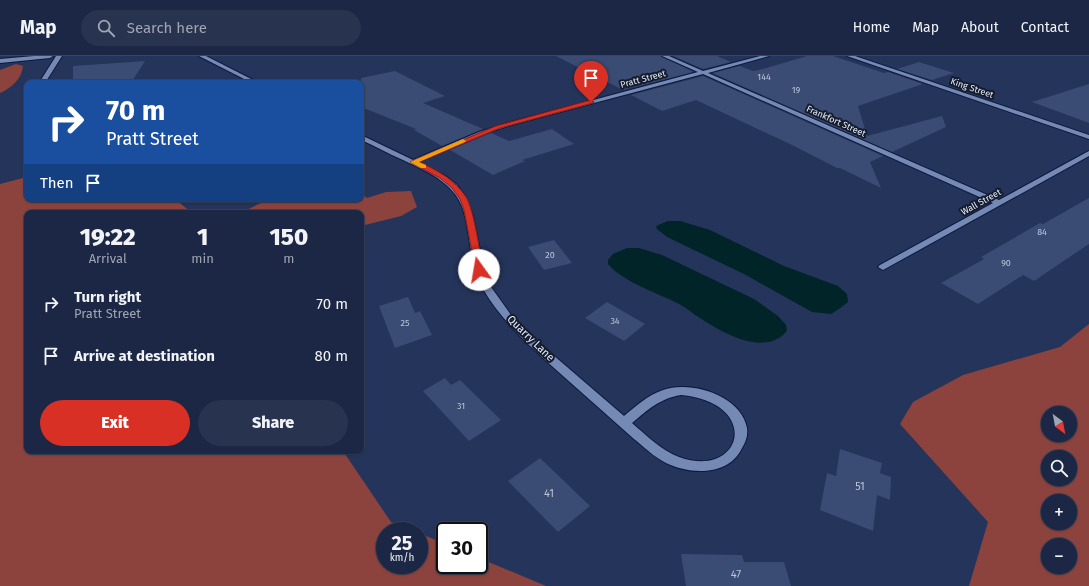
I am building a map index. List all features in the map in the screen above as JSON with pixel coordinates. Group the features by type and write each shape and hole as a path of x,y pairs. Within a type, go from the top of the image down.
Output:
{"street":[{"path":"0,61 50,56"},
{"path":"44,80 59,56"},
{"path":"202,56 250,80"},
{"name":"Frankfort Street","path":"665,56 1000,203"},
{"name":"Pratt Street","path":"413,162 498,127 766,56"},
{"name":"King Street","path":"850,56 1089,137"},
{"name":"Quarry Lane","path":"364,138 433,171 454,187 463,198 467,210 479,270 500,308 516,327 624,423 670,459 686,465 703,466 718,464 731,457 739,447 741,434 738,422 732,411 709,395 695,391 681,390 668,392 657,397 624,423"},
{"name":"Wall Street","path":"883,267 1089,153"}],"shaded area":[{"path":"16,64 23,66 21,75 12,86 0,93 0,70"},
{"path":"24,178 24,202 179,202 188,210 24,210 24,454 345,454 391,522 376,522 376,574 428,574 428,537 436,540 436,574 488,574 488,562 546,586 0,586 0,184"},
{"path":"411,191 417,207 401,216 364,225 364,210 246,210 264,202 364,202 364,195 367,198 386,192"},
{"path":"668,221 680,221 710,230 784,266 838,286 847,294 848,302 831,314 812,312 744,274 667,237 657,229 656,226"},
{"path":"627,248 639,248 662,255 754,299 778,316 786,325 787,330 779,338 770,342 759,343 738,338 717,329 682,306 641,287 614,270 608,264 608,260 613,254"},
{"path":"1089,324 1089,586 969,586 988,522 900,424 913,402 963,375 1060,347"}],"building":[{"path":"556,56 661,56 694,72 623,90"},
{"path":"673,56 717,56 731,62 703,69"},
{"path":"807,56 833,56 923,84 858,106 867,136 942,116 946,127 892,152 712,73 740,66 753,71 759,70"},
{"path":"145,61 133,80 73,80 73,66"},
{"path":"919,62 954,73 932,80 897,69"},
{"path":"395,71 445,96 423,103 483,129 442,146 414,130 416,129 364,108 364,80 361,80 361,78"},
{"path":"703,76 883,156 870,162 881,188 696,100 662,111 631,95"},
{"path":"1089,84 1089,123 1032,102"},
{"path":"552,129 574,144 522,160 525,161 493,175 450,150 491,133 509,141"},
{"path":"1089,198 1089,244 1034,281 1023,275 978,304 941,283 984,259 981,257 1040,223 1043,224"},
{"path":"554,240 572,263 544,270 528,247"},
{"path":"408,297 415,313 420,311 432,335 395,348 379,306"},
{"path":"607,302 645,324 624,341 585,318"},
{"path":"445,378 451,385 460,380 501,420 469,441 423,391"},
{"path":"840,449 882,463 880,473 891,477 890,500 877,495 873,531 820,510 827,473 836,476"},
{"path":"540,458 590,506 558,532 508,481"},
{"path":"681,554 742,555 744,562 784,562 791,586 686,586"}],"slow traffic":[{"path":"424,167 413,162 463,141"}],"route":[{"path":"479,270 467,210 463,198 454,187 442,177 413,162 498,127 591,102"}]}
